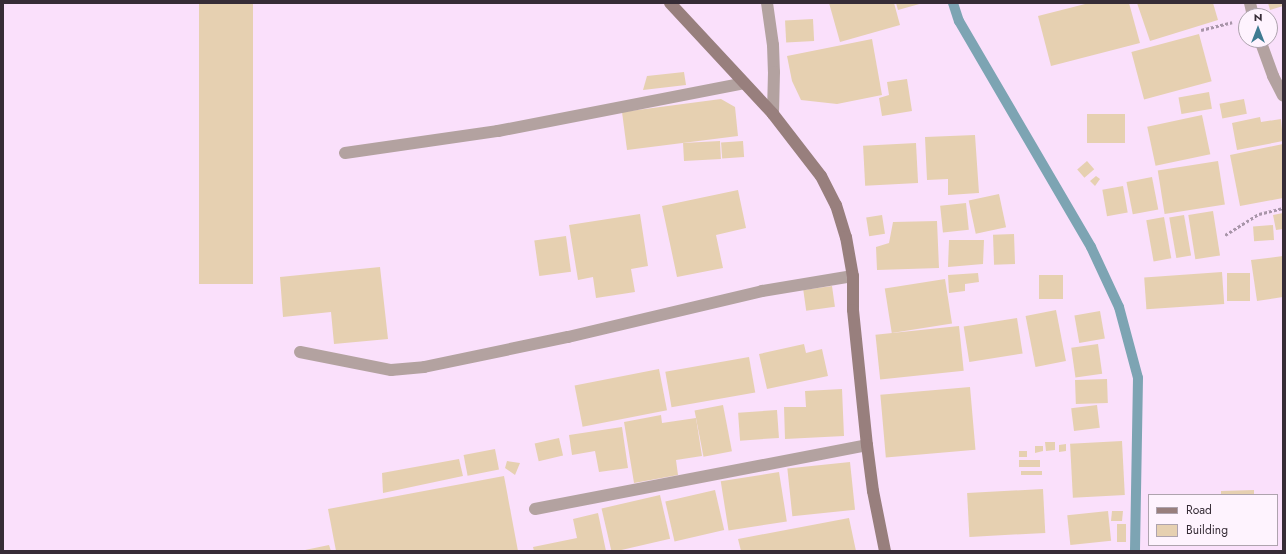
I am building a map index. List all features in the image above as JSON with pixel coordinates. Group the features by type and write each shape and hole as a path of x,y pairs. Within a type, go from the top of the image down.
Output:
{"street":[{"path":"670,3 773,114 821,176 836,205 846,237 853,276 853,310 867,444 873,491 885,551"},
{"path":"767,3 773,45 773,114"},
{"path":"1263,48 1273,76 1283,96"},
{"path":"345,153 498,131 744,83"},
{"path":"300,352 391,370 424,366 568,338 762,291 853,276"},
{"path":"535,508 867,444"}],"path":[{"path":"1201,30 1238,21"},
{"path":"1225,235 1259,214 1283,208"}],"building":[{"path":"199,3 253,3 253,284 199,284"},
{"path":"829,3 894,3 900,25 840,42"},
{"path":"896,3 923,3 898,10"},
{"path":"1089,3 1129,3 1140,43 1051,66 1038,16"},
{"path":"1137,3 1213,3 1218,20 1150,41"},
{"path":"1268,3 1283,3 1283,6 1269,8"},
{"path":"813,19 814,41 786,42 785,20"},
{"path":"1199,34 1212,81 1144,99 1131,52"},
{"path":"872,39 882,95 837,104 801,100 792,81 787,56"},
{"path":"684,72 686,85 643,90 647,76"},
{"path":"907,79 912,111 882,116 879,98 889,95 887,82"},
{"path":"1209,92 1212,109 1181,114 1178,97"},
{"path":"721,99 735,107 738,136 627,150 622,112"},
{"path":"1244,99 1247,114 1222,118 1219,104"},
{"path":"1087,114 1125,114 1125,143 1087,143"},
{"path":"1202,115 1210,154 1156,166 1147,127"},
{"path":"1260,117 1261,122 1281,119 1283,141 1237,150 1232,123"},
{"path":"975,135 979,193 948,195 948,179 927,180 925,137"},
{"path":"720,141 721,159 684,161 683,143"},
{"path":"743,141 744,157 722,158 721,143"},
{"path":"916,143 918,183 865,186 863,146"},
{"path":"1283,144 1283,198 1240,206 1230,155"},
{"path":"1087,161 1094,169 1084,178 1077,170"},
{"path":"1218,161 1225,204 1165,214 1158,171"},
{"path":"1096,176 1100,179 1095,186 1090,181"},
{"path":"1152,177 1158,209 1133,214 1126,182"},
{"path":"1123,186 1128,213 1107,216 1102,190"},
{"path":"738,190 746,228 716,235 723,268 677,277 662,206"},
{"path":"999,194 1006,227 976,234 969,200"},
{"path":"966,203 969,230 943,233 940,206"},
{"path":"1213,211 1220,255 1195,259 1188,215"},
{"path":"1283,213 1283,229 1276,230 1273,215"},
{"path":"640,214 648,266 631,269 635,292 596,298 593,277 578,280 569,225"},
{"path":"882,215 885,234 869,236 866,218"},
{"path":"1184,215 1191,255 1176,258 1169,218"},
{"path":"1164,217 1171,258 1154,261 1146,220"},
{"path":"937,221 939,268 877,270 876,247 889,243 893,222"},
{"path":"1273,225 1274,240 1254,241 1253,226"},
{"path":"1014,234 1015,264 994,265 993,235"},
{"path":"566,236 571,272 539,276 534,240"},
{"path":"949,240 984,240 983,264 948,267"},
{"path":"1283,256 1283,297 1257,301 1251,260"},
{"path":"380,267 388,339 334,344 331,312 283,317 280,277"},
{"path":"1222,272 1224,304 1146,309 1144,277"},
{"path":"978,273 979,282 965,284 965,291 949,293 948,275"},
{"path":"1227,273 1250,273 1250,301 1227,301"},
{"path":"1039,275 1063,275 1063,299 1039,299"},
{"path":"945,279 952,323 892,333 885,289"},
{"path":"832,286 835,307 806,311 803,290"},
{"path":"1056,310 1066,361 1035,367 1026,316"},
{"path":"1100,311 1105,339 1079,343 1074,316"},
{"path":"1017,318 1023,354 969,362 964,326"},
{"path":"959,326 964,371 880,380 875,335"},
{"path":"804,344 806,353 822,349 828,376 767,389 759,354"},
{"path":"1098,344 1102,374 1075,377 1071,348"},
{"path":"749,357 755,392 672,407 665,372"},
{"path":"659,369 667,410 583,427 575,385"},
{"path":"1107,379 1108,403 1076,404 1075,380"},
{"path":"970,387 975,450 886,458 880,395"},
{"path":"842,389 844,436 785,439 784,407 806,407 805,391"},
{"path":"723,405 732,451 704,457 695,411"},
{"path":"1097,405 1100,428 1074,431 1071,408"},
{"path":"777,410 779,438 740,441 738,413"},
{"path":"661,415 662,423 696,418 702,456 676,460 678,475 634,483 624,422"},
{"path":"622,427 628,468 599,472 595,451 572,455 569,435"},
{"path":"559,438 563,456 539,461 535,444"},
{"path":"1122,441 1125,495 1073,498 1070,444"},
{"path":"1045,442 1055,442 1055,450 1046,451"},
{"path":"1066,444 1066,451 1059,452 1059,445"},
{"path":"1035,446 1043,446 1043,451 1035,453"},
{"path":"495,449 499,470 468,476 464,455"},
{"path":"1019,451 1027,451 1027,457 1019,457"},
{"path":"459,459 463,476 383,493 382,473"},
{"path":"1019,460 1040,460 1040,467 1019,467"},
{"path":"507,461 520,463 515,475 505,468"},
{"path":"850,462 855,510 792,516 787,469"},
{"path":"1021,471 1042,471 1042,475 1021,475"},
{"path":"779,472 787,521 729,531 721,481"},
{"path":"504,476 518,551 336,551 328,509"},
{"path":"1043,489 1045,533 969,537 967,493"},
{"path":"715,490 724,530 675,541 665,501"},
{"path":"1254,490 1254,494 1221,494 1221,491"},
{"path":"660,495 670,539 617,551 611,551 602,508"},
{"path":"1108,511 1111,541 1070,545 1067,515"},
{"path":"1112,511 1123,511 1122,521 1111,521"},
{"path":"598,513 606,551 534,551 533,547 577,538 573,519"},
{"path":"849,518 856,551 741,551 738,539"},
{"path":"1117,524 1126,524 1126,542 1117,542"},
{"path":"329,545 331,551 305,551 305,550"}],"waterway":[{"path":"953,3 959,21 1091,247 1119,307 1138,378 1135,551"}]}
